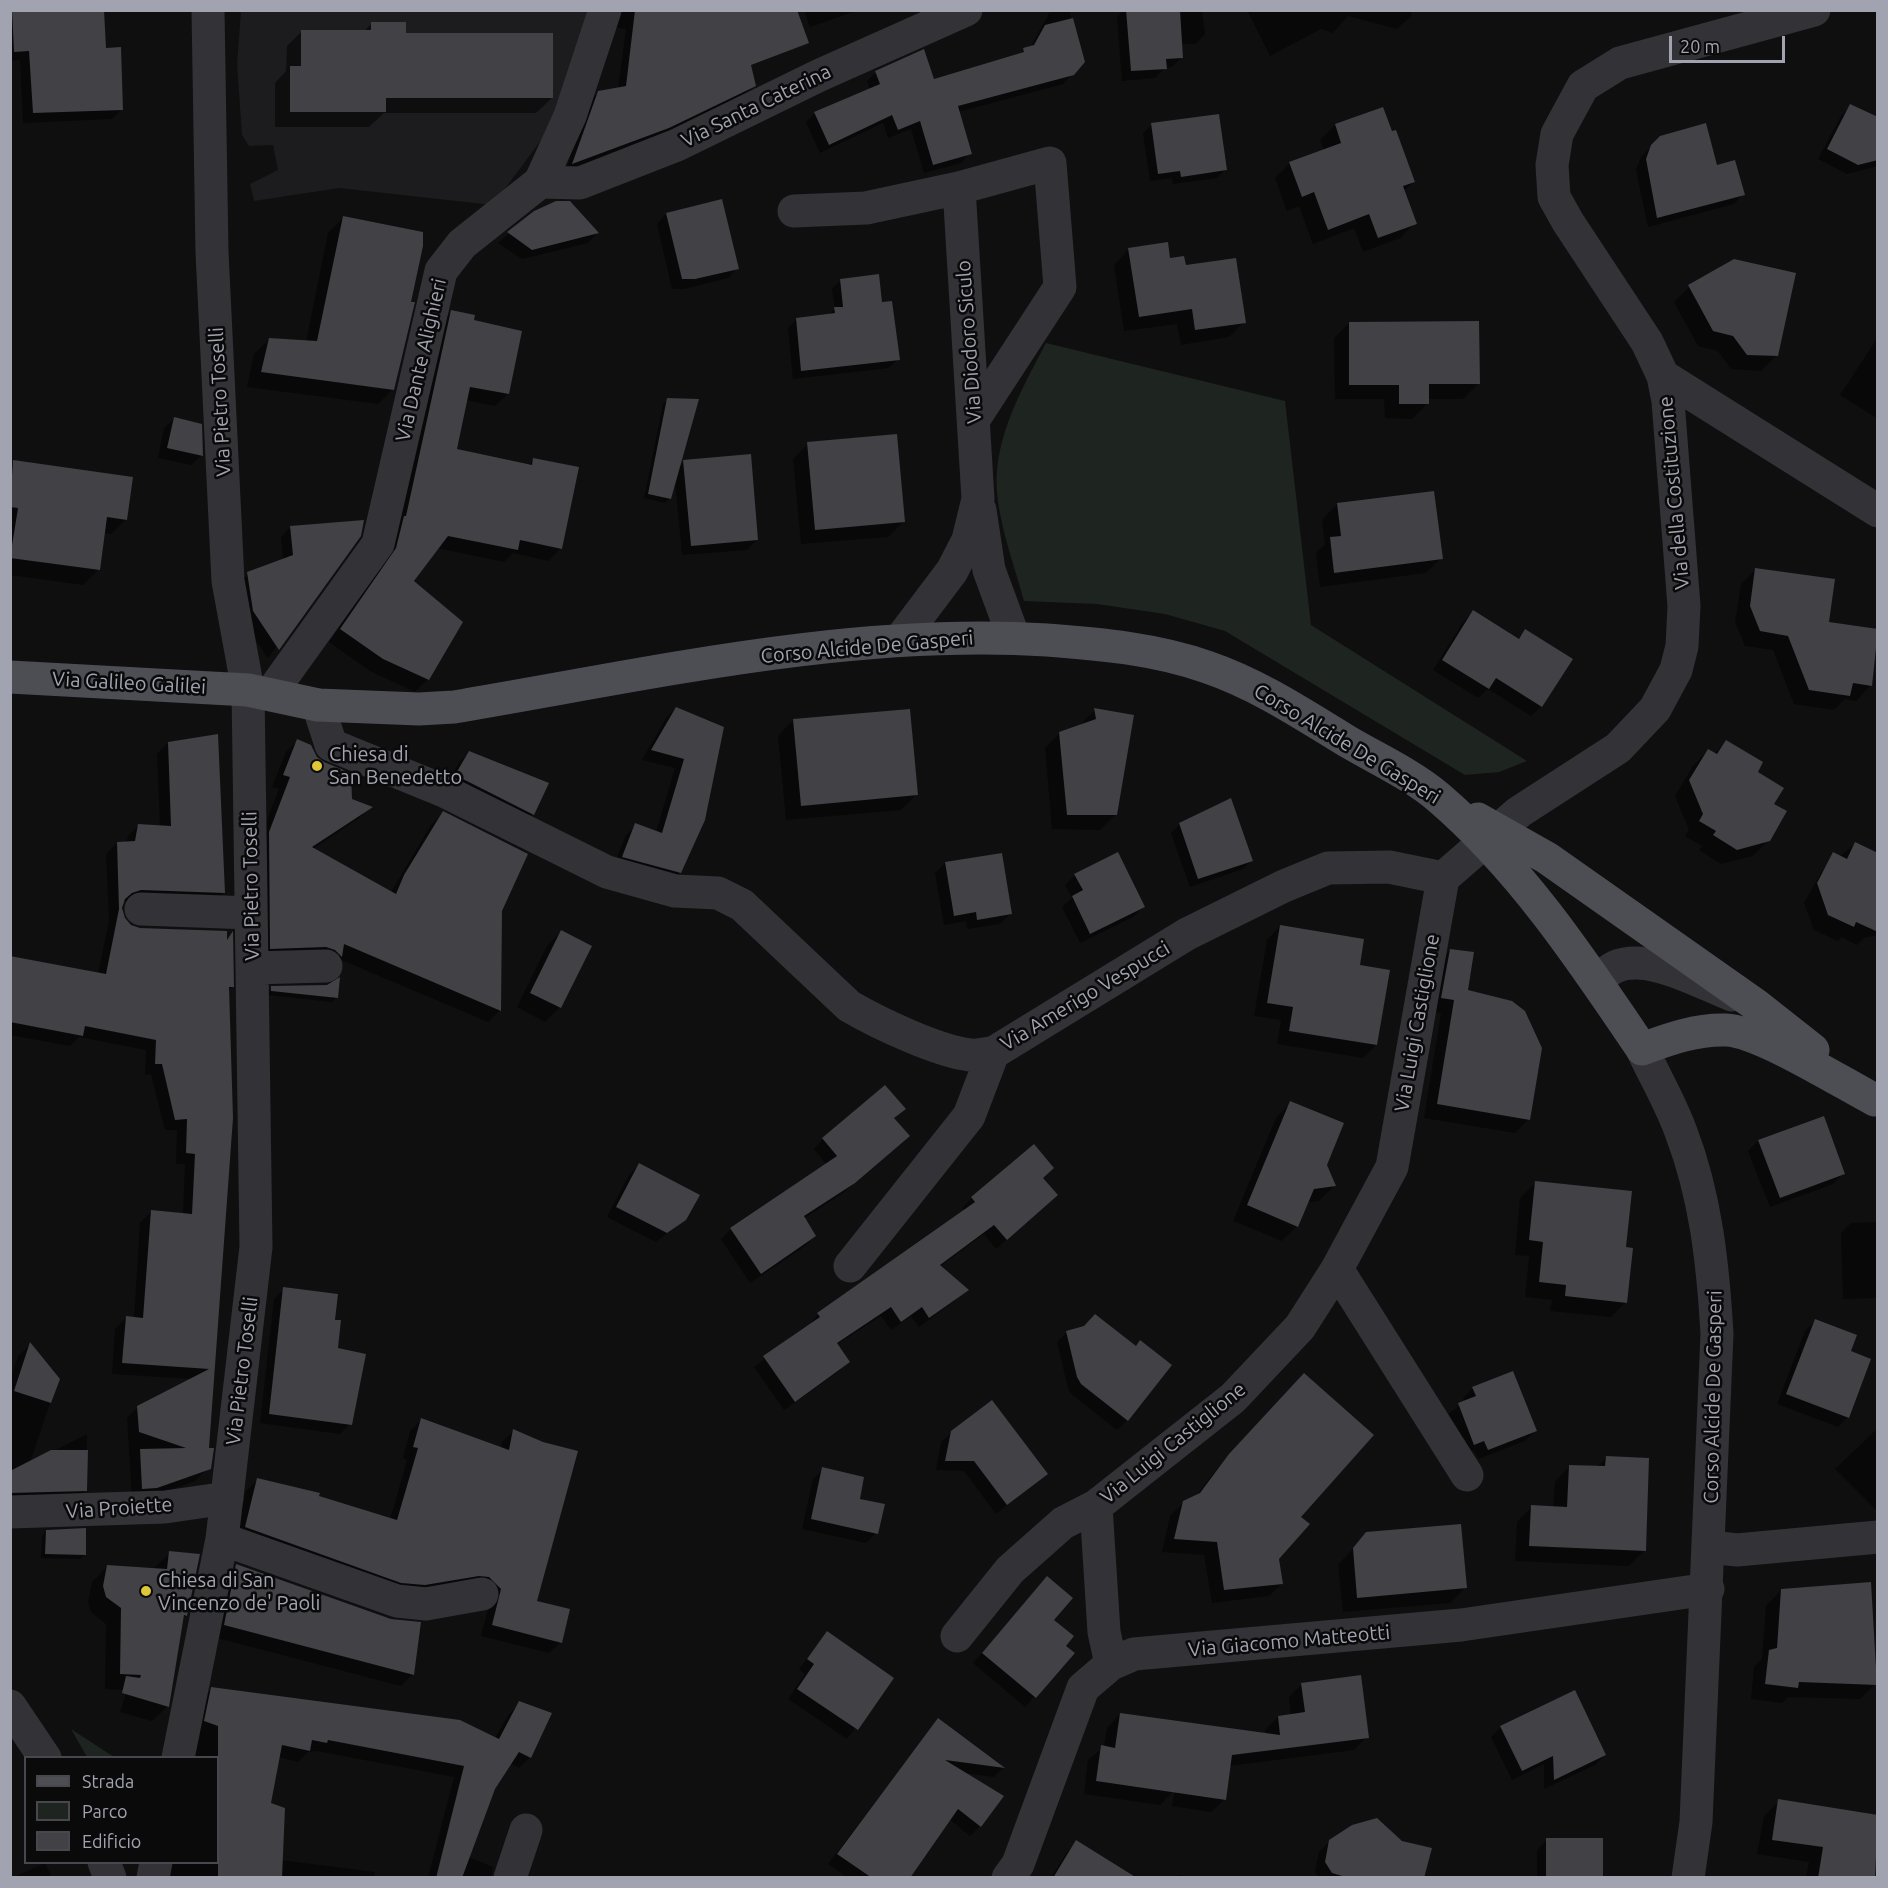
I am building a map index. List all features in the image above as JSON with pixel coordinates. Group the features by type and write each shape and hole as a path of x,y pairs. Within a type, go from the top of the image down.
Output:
{"main road":[{"name":"Corso Alcide De Gasperi","path":"260,691 318,705 418,710 454,707 757,655 900,640 1014,638 1092,643 1153,652 1205,666 1249,684 1435,794 1491,835 1547,858 1756,1005 1876,1101"},
{"name":"Via Galileo Galilei","path":"10,677 260,691"},
{"name":"Corso Alcide De Gasperi","path":"1491,835 1507,864 1596,982 1642,1049"},
{"path":"1642,1049 1682,1034 1727,1030 1756,1037 1876,1101"}],"street":[{"name":"Via Pietro Toselli","path":"178,1756 222,1539 256,1247 251,913 260,691 228,581 212,252 208,10"},
{"name":"Via Dante Alighieri","path":"260,691 378,544 441,271 462,244 540,183 570,116 605,10"},
{"name":"Via Santa Caterina","path":"540,183 580,183 677,145 820,75 966,10"},
{"name":"Via della Costituzione","path":"1443,878 1519,812 1618,748 1654,709 1676,670 1682,646 1684,606 1668,401 1663,376 1647,342 1554,197 1552,165 1557,134 1582,86 1620,63 1814,10"},
{"path":"794,211 866,208 959,188 1050,163 1060,286 974,419"},
{"name":"Via Diodoro Siculo","path":"900,640 952,571 968,540 978,499 959,188"},
{"path":"1663,376 1878,512"},
{"path":"978,499 989,570 1014,638"},
{"name":"Via Amerigo Vespucci","path":"318,705 331,745 444,791 607,872 675,891 718,893 742,905 849,1006 870,1018 944,1048 970,1055 993,1053 1187,934 1284,886 1328,868 1389,867 1443,878"},
{"name":"Via Luigi Castiglione","path":"957,1636 1010,1570 1063,1524 1096,1506 1233,1398 1300,1327 1337,1269 1392,1167 1443,878"},
{"path":"141,909 251,913"},
{"path":"1596,982 1614,968 1631,963 1657,965 1756,1005"},
{"path":"252,968 326,966"},
{"name":"Corso Alcide De Gasperi","path":"1642,1049 1681,1132 1700,1194 1713,1263 1718,1334 1696,1822 1688,1878"},
{"path":"850,1266 969,1116 993,1053"},
{"path":"1337,1269 1467,1475"},
{"name":"Via Proiette","path":"10,1512 165,1507 227,1498"},
{"path":"1096,1506 1104,1632 1111,1664"},
{"path":"1710,1547 1737,1550 1878,1537"},
{"path":"222,1539 397,1601 426,1605 482,1594"},
{"name":"Via Giacomo Matteotti","path":"1008,1878 1018,1864 1083,1688 1111,1664 1134,1654 1461,1625 1708,1589"},
{"path":"10,1706 44,1756"},
{"path":"510,1878 526,1830"},
{"path":"104,1864 110,1878"}],"shaded area":[{"path":"241,11 594,11 550,128 493,205 339,188 254,201 250,184 278,170 273,145 249,146 242,135 237,64"}],"green space":[{"path":"1046,343 1285,401 1311,625 1527,761 1499,772 1465,775 1225,631 1165,614 1097,604 1024,601 1001,519 997,471 1003,437 1009,421 1022,389"},
{"path":"71,1729 112,1756 86,1756"}],"building":[{"path":"12,10 104,10 106,48 121,47 123,110 33,113 29,51 14,52"},
{"path":"635,10 797,10 809,43 751,65 756,86 669,128 572,164 598,91 626,86"},
{"path":"1126,10 1180,10 1183,58 1166,59 1167,69 1131,71"},
{"path":"1073,18 1085,62 1074,75 958,106 972,154 933,165 920,121 898,130 892,115 829,145 814,112 880,84 875,71 924,49 934,79 1024,52 1023,48 1034,45 1045,25"},
{"path":"371,22 406,22 406,33 553,33 553,98 386,98 386,112 290,112 290,66 301,66 301,30 371,30"},
{"path":"1850,104 1878,117 1878,160 1858,165 1827,149"},
{"path":"1383,107 1392,131 1396,130 1415,182 1403,186 1417,224 1378,238 1369,214 1328,230 1314,192 1302,197 1289,162 1341,143 1335,124"},
{"path":"1219,114 1227,170 1181,177 1180,171 1158,174 1151,123"},
{"path":"1706,123 1717,165 1735,160 1745,195 1657,218 1646,159 1651,145 1660,136"},
{"path":"722,199 739,269 695,279 682,279 666,213"},
{"path":"556,201 570,201 599,233 532,250 507,232 534,211"},
{"path":"343,216 423,232 423,246 411,302 415,302 394,390 261,372 269,338 317,341"},
{"path":"1168,242 1170,258 1184,256 1186,265 1236,258 1246,323 1195,330 1192,309 1139,317 1128,248"},
{"path":"1734,259 1796,273 1778,356 1747,355 1733,336 1713,331 1688,285"},
{"path":"879,274 882,302 892,301 900,360 801,371 796,318 835,313 834,307 843,307 840,279"},
{"path":"451,310 475,315 474,320 522,331 509,394 470,387 457,449 532,465 533,458 579,467 562,549 520,540 518,550 448,536 414,581 463,622 429,680 383,659 340,629 396,548 404,516 406,516"},
{"path":"1479,321 1480,384 1429,384 1429,404 1399,404 1399,385 1349,385 1349,322"},
{"path":"667,398 699,399 671,499 648,494"},
{"path":"174,417 202,424 203,456 167,448"},
{"path":"897,434 905,522 815,530 807,442"},
{"path":"751,454 758,540 691,546 683,460"},
{"path":"13,460 133,477 127,520 107,517 100,570 10,558 18,508 10,507"},
{"path":"1434,491 1443,559 1334,573 1330,537 1341,536 1337,503"},
{"path":"364,520 361,536 279,650 253,611 247,572 293,555 290,526"},
{"path":"1755,568 1835,579 1829,622 1878,629 1872,686 1853,683 1850,696 1809,690 1788,636 1760,631 1750,606"},
{"path":"1473,610 1519,639 1525,629 1573,659 1542,707 1496,678 1489,689 1442,660"},
{"path":"676,707 724,727 705,820 681,873 622,857 635,823 662,833 684,759 651,750"},
{"path":"1094,708 1134,715 1117,815 1067,815 1059,732 1096,719"},
{"path":"910,709 918,795 801,806 793,719"},
{"path":"218,734 225,893 141,890 125,899 122,908 125,918 131,925 140,928 227,931 227,940 233,931 234,987 229,987 233,1118 209,1448 214,1448 211,1469 157,1488 142,1489 140,1449 186,1448 139,1432 137,1406 209,1369 122,1363 126,1316 143,1318 151,1210 192,1214 195,1154 186,1153 187,1119 175,1120 162,1064 155,1064 156,1040 85,1026 83,1036 10,1022 10,956 106,974 119,909 117,842 135,841 138,824 171,826 168,742"},
{"path":"297,739 311,745 317,757 324,762 351,773 352,799 373,807 312,847 396,894 404,875 443,811 528,854 502,911 501,1011 344,944 342,957 335,950 326,947 270,949 269,832 290,777 283,775"},
{"path":"1726,740 1763,762 1758,772 1784,788 1774,804 1787,811 1770,841 1737,850 1713,835 1716,831 1699,821 1703,814 1689,780 1708,749 1717,754"},
{"path":"469,751 549,783 534,815 455,775"},
{"path":"1231,798 1253,861 1198,879 1179,823"},
{"path":"1855,842 1878,853 1878,932 1856,922 1854,927 1828,915 1817,883 1833,852 1847,859"},
{"path":"1118,852 1145,907 1090,934 1072,896 1083,890 1074,874"},
{"path":"1002,853 1012,914 977,920 976,912 954,916 945,862"},
{"path":"1280,925 1364,939 1360,965 1390,970 1377,1045 1289,1031 1293,1007 1267,1003"},
{"path":"561,930 592,946 561,1008 530,993"},
{"path":"1450,949 1474,952 1468,990 1512,1001 1525,1011 1542,1048 1530,1120 1437,1104 1454,1000 1441,998"},
{"path":"340,977 338,998 271,991 271,986 327,985"},
{"path":"885,1085 906,1109 894,1118 910,1136 855,1183 804,1216 816,1236 761,1274 730,1228 837,1156 822,1138"},
{"path":"1290,1101 1344,1123 1327,1165 1336,1186 1314,1189 1298,1227 1247,1205"},
{"path":"1824,1116 1845,1174 1780,1198 1758,1140"},
{"path":"1034,1144 1054,1168 1043,1178 1058,1195 1007,1240 994,1225 940,1265 969,1290 929,1318 922,1307 901,1322 891,1307 837,1343 850,1362 795,1402 763,1356 820,1317 817,1313 975,1202 971,1197"},
{"path":"639,1163 700,1195 686,1220 667,1233 616,1207"},
{"path":"1535,1181 1632,1191 1626,1247 1633,1248 1627,1303 1565,1296 1566,1285 1539,1282 1543,1242 1529,1240"},
{"path":"283,1287 338,1294 335,1320 341,1320 338,1348 366,1354 352,1425 269,1414"},
{"path":"1095,1314 1136,1346 1140,1340 1172,1365 1128,1421 1081,1384 1077,1377 1066,1331 1084,1326"},
{"path":"1815,1319 1857,1335 1851,1351 1871,1359 1849,1418 1786,1394"},
{"path":"30,1342 60,1379 51,1403 14,1391"},
{"path":"1513,1371 1537,1431 1488,1450 1484,1441 1474,1445 1458,1403 1476,1396 1472,1387"},
{"path":"1304,1373 1374,1435 1301,1517 1310,1524 1279,1559 1283,1584 1224,1590 1217,1542 1174,1539 1183,1501 1200,1493 1229,1454"},
{"path":"992,1400 1048,1474 1007,1505 974,1461 945,1461 951,1431"},
{"path":"421,1418 509,1450 513,1429 543,1442 578,1451 537,1601 570,1609 562,1643 492,1625 501,1589 489,1577 479,1576 425,1585 401,1583 245,1527 257,1478 320,1493 319,1496 397,1520 418,1448 413,1447"},
{"path":"51,1450 88,1450 87,1491 10,1493 10,1471"},
{"path":"1606,1456 1649,1458 1646,1551 1529,1546 1531,1505 1567,1507 1569,1465 1605,1466"},
{"path":"822,1467 864,1477 860,1499 885,1504 878,1534 811,1519"},
{"path":"1461,1524 1467,1588 1357,1598 1353,1548 1366,1532"},
{"path":"86,1528 86,1555 45,1554 46,1530"},
{"path":"169,1551 200,1554 187,1616 184,1615 169,1707 122,1693 126,1676 140,1678 141,1675 120,1674 121,1608 106,1597 103,1586 107,1565 167,1569"},
{"path":"236,1564 391,1619 421,1622 414,1675 224,1625"},
{"path":"1047,1576 1073,1598 1054,1620 1074,1636 1066,1646 1075,1653 1036,1698 982,1653"},
{"path":"1871,1582 1877,1685 1799,1682 1798,1688 1765,1684 1769,1650 1777,1648 1781,1589"},
{"path":"827,1631 894,1678 858,1730 797,1689 814,1664 807,1659"},
{"path":"1361,1675 1369,1738 1232,1755 1226,1800 1096,1781 1101,1745 1115,1748 1120,1713 1280,1735 1278,1716 1305,1712 1301,1683"},
{"path":"211,1687 460,1720 499,1739 519,1701 552,1713 531,1758 519,1752 495,1789 462,1878 436,1878 464,1766 328,1740 327,1743 312,1740 310,1751 282,1745 271,1803 285,1808 282,1878 218,1878 218,1726 204,1721"},
{"path":"1575,1690 1606,1755 1554,1780 1553,1756 1522,1771 1500,1726"},
{"path":"938,1718 1005,1768 945,1760 1004,1796 981,1827 958,1809 910,1878 872,1878 837,1854"},
{"path":"1778,1799 1878,1815 1875,1878 1818,1878 1823,1847 1772,1840"},
{"path":"1377,1818 1402,1841 1432,1848 1424,1878 1349,1878 1332,1873 1325,1862 1329,1840 1352,1825"},
{"path":"1546,1838 1603,1838 1603,1878 1546,1878"},
{"path":"1076,1840 1137,1878 1053,1878"}],"place":[{"name":"Chiesa di San Benedetto","path":"317,766"},
{"name":"Chiesa di San Vincenzo de' Paoli","path":"146,1591"}]}
